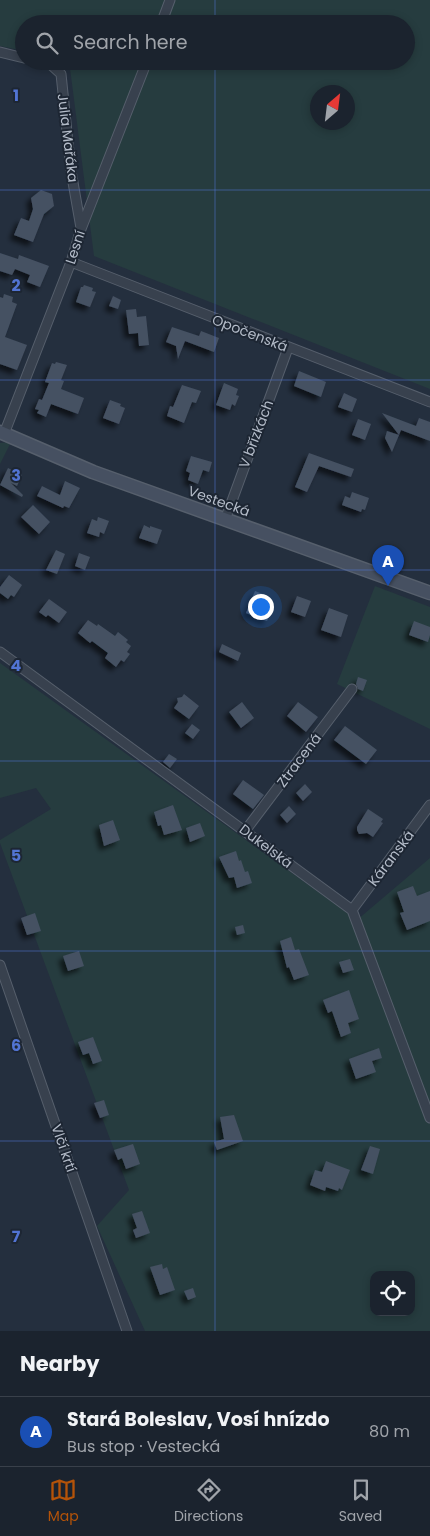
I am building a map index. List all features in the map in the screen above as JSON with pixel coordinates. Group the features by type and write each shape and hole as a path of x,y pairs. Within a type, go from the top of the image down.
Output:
{"street":[{"path":"164,15 170,0"},
{"path":"0,52 15,56"},
{"name":"Julia Mařáka","path":"56,70 60,74 71,171 81,228"},
{"name":"Lesní","path":"2,433 71,262 81,228 144,70"},
{"path":"76,193 84,197 94,198"},
{"name":"Opočenská","path":"71,262 430,402"},
{"name":"V břízkách","path":"225,520 288,348"},
{"name":"Vestecká","path":"2,433 93,472 430,593"},
{"name":"Dukelská","path":"0,652 352,910"},
{"name":"Ztracená","path":"245,831 352,690"},
{"name":"Káranská","path":"352,910 430,805"},
{"path":"352,910 430,1118"},
{"name":"Vlčí krtí","path":"0,965 127,1331"}],"green space":[{"path":"0,0 430,0 430,389 94,256 70,70 415,70 415,15 15,15 15,49 0,46"},
{"path":"11,442 0,464 0,443"},
{"path":"375,586 430,607 430,729 337,684"},
{"path":"0,663 357,920 430,858 430,1331 145,1331 97,1226 129,1190 0,843 0,840 51,809 36,788 0,798"}],"building":[{"path":"41,190 52,194 54,206 44,214 33,242 14,235 21,218 29,221 33,209 31,198"},
{"path":"0,253 18,259 19,255 49,266 40,287 27,282 30,275 15,269 12,275 0,271"},
{"path":"84,285 93,288 92,291 96,292 90,307 76,302 81,287"},
{"path":"4,294 13,297 12,302 17,304 5,337 27,345 17,370 0,364 0,297 3,298"},
{"path":"113,296 121,300 118,309 109,306"},
{"path":"136,309 137,317 146,316 149,345 139,346 138,333 129,334 126,310"},
{"path":"172,327 199,336 201,331 219,338 214,352 185,341 178,359 176,346 166,342"},
{"path":"56,362 67,365 61,380 64,381 61,389 84,398 78,414 51,404 46,417 37,413 39,410 35,409 39,399 42,400 49,383 45,382 52,363 55,364"},
{"path":"299,371 326,382 321,397 294,386"},
{"path":"224,383 238,389 236,395 239,396 235,406 232,404 230,410 216,405"},
{"path":"182,385 201,391 196,403 192,402 184,423 167,416 170,406 173,407"},
{"path":"344,393 357,399 352,412 338,407"},
{"path":"110,400 121,404 120,406 125,408 119,424 103,418"},
{"path":"382,413 416,426 419,418 430,422 430,441 401,430 399,435"},
{"path":"358,419 371,424 365,440 352,435"},
{"path":"387,431 399,435 392,452 385,438"},
{"path":"309,453 354,469 351,477 319,466 307,492 295,487"},
{"path":"191,456 212,462 209,472 203,470 198,484 188,480 190,473 186,471"},
{"path":"8,468 22,475 17,486 11,483 23,495 22,497 0,485"},
{"path":"65,481 80,488 69,508 64,506 63,508 37,496 42,486 60,495"},
{"path":"352,492 369,498 365,510 362,509 361,512 342,505 345,496 350,498"},
{"path":"33,505 50,522 39,534 21,517"},
{"path":"98,517 109,521 104,534 100,532 99,537 87,533 92,519 97,521"},
{"path":"144,525 162,530 157,544 139,538"},
{"path":"56,550 65,554 57,574 46,570"},
{"path":"79,553 90,557 85,570 75,566"},
{"path":"9,575 22,585 14,597 11,595 8,599 0,593 0,587"},
{"path":"255,591 268,596 266,600 274,603 267,621 246,613"},
{"path":"297,596 311,601 305,617 291,612"},
{"path":"49,599 67,612 59,623 48,615 46,617 39,612"},
{"path":"329,608 348,615 341,637 321,630"},
{"path":"88,620 97,626 98,624 115,636 118,632 128,640 126,642 131,646 127,652 130,654 124,662 121,660 116,667 105,658 108,653 92,641 90,643 78,633"},
{"path":"414,621 430,627 428,642 409,635"},
{"path":"222,644 241,653 238,661 219,652"},
{"path":"358,677 367,680 363,691 358,689 356,684"},
{"path":"184,694 199,706 189,719 174,708 178,702 177,698 182,697"},
{"path":"242,702 254,718 241,728 229,712"},
{"path":"298,702 318,717 306,732 287,716"},
{"path":"192,724 200,730 193,739 185,733"},
{"path":"345,726 377,750 366,764 334,740"},
{"path":"169,754 177,759 170,768 163,762"},
{"path":"243,780 264,795 253,809 233,794"},
{"path":"305,784 312,792 303,801 296,793"},
{"path":"173,805 182,830 164,835 161,825 158,826 154,812"},
{"path":"289,806 296,814 287,823 280,815"},
{"path":"368,809 383,819 381,822 383,823 373,837 367,833 359,834 357,830"},
{"path":"113,820 120,840 104,846 99,825"},
{"path":"200,823 205,836 190,842 186,828"},
{"path":"236,851 245,872 248,871 252,883 237,888 234,877 229,878 219,857"},
{"path":"413,886 417,896 430,891 430,921 407,930 400,913 404,912 397,892"},
{"path":"35,913 41,931 27,935 21,918"},
{"path":"243,925 245,933 237,935 235,927"},
{"path":"291,937 295,950 299,949 309,975 294,980 289,967 287,968 280,941"},
{"path":"79,951 84,966 68,971 63,956"},
{"path":"350,959 354,970 343,973 339,962"},
{"path":"349,990 359,1019 348,1023 351,1033 341,1037 332,1011 328,1013 323,1000"},
{"path":"93,1037 102,1061 93,1064 89,1053 83,1055 78,1042"},
{"path":"379,1048 382,1058 372,1061 376,1072 356,1079 349,1059"},
{"path":"104,1100 109,1115 100,1118 94,1103"},
{"path":"234,1115 243,1141 217,1150 214,1142 224,1139 220,1117"},
{"path":"133,1144 140,1164 126,1169 122,1158 118,1160 114,1150"},
{"path":"370,1146 380,1149 373,1174 361,1170"},
{"path":"326,1161 350,1170 342,1190 339,1188 338,1191 326,1187 325,1191 310,1185 315,1170 322,1172"},
{"path":"142,1211 150,1233 136,1238 133,1230 137,1228 132,1214"},
{"path":"162,1264 163,1269 167,1267 175,1290 160,1295 150,1267"},
{"path":"193,1288 196,1297 188,1300 184,1291"}],"place":[{"name":"Stará Boleslav, Vosí hnízdo","path":"388,586"}]}
